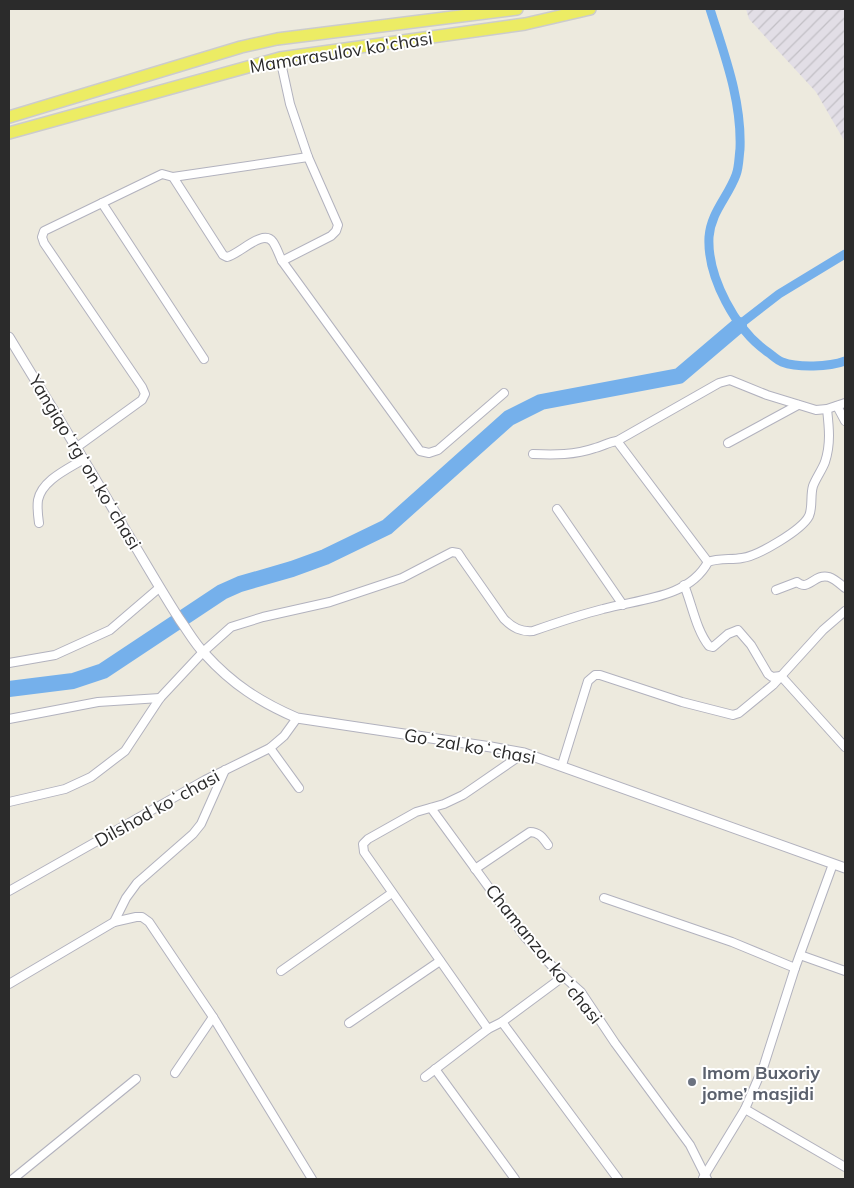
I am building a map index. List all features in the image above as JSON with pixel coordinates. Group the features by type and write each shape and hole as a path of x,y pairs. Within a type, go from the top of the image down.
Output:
{"main road":[{"name":"Mamarasulov ko'chasi","path":"9,116 241,47 277,39 517,9"},
{"name":"Mamarasulov ko'chasi","path":"9,133 280,58 525,24 590,9"}],"street":[{"path":"280,58 290,104 308,157 338,225 336,231 331,236 282,261"},
{"path":"77,448 142,400 145,394 44,243 42,237 44,231 162,174 173,177 308,157"},
{"path":"173,177 223,255 227,257 233,256 261,237 267,237 273,241 282,261 420,451 429,453 438,450 504,394"},
{"path":"102,203 204,359"},
{"name":"Yangiqoʻrgʻon koʻchasi","path":"9,337 160,588 194,640"},
{"path":"533,454 564,455 617,441 719,382 730,380 767,395 816,410 828,409 845,403"},
{"path":"728,443 798,405"},
{"path":"837,406 845,421"},
{"path":"708,562 744,558 755,554 770,547 802,525 808,516 814,486 829,450 828,409"},
{"path":"617,441 708,562"},
{"path":"39,524 38,501 41,491 53,479 84,459"},
{"path":"556,509 623,605"},
{"path":"9,802 65,789 91,777 125,752 160,698 203,652 231,627 263,617 330,602 402,578 452,552 458,553 510,625 524,632 533,631 605,608 664,595 684,585 703,571 708,562"},
{"path":"776,590 793,582 806,586 825,576 831,577 845,588"},
{"path":"684,585 696,622 709,646 713,647 728,634 738,630 751,645 768,674 772,677 781,676"},
{"path":"9,663 55,655 110,630 160,588"},
{"path":"562,765 588,681 595,675 682,702 733,715 773,685 823,630 845,611"},
{"name":"Goʻzal koʻchasi","path":"194,640 225,675 247,692 297,718 524,753 562,765 845,868"},
{"path":"781,676 845,747"},
{"path":"9,719 98,702 160,698"},
{"name":"Dilshod koʻchasi","path":"9,890 225,770 270,748 284,736 297,718"},
{"path":"270,748 299,788"},
{"path":"488,1030 364,852 363,844 368,839 416,812 463,796 524,753"},
{"path":"114,922 126,898 137,883 193,834 201,824 225,770"},
{"name":"Chamanzor koʻchasi","path":"431,808 525,937 581,992 615,1043 690,1146 705,1178"},
{"path":"475,869 530,832 535,832 548,845"},
{"name":"Chamanzor koʻchasi","path":"705,1178 744,1109 764,1065 795,968 833,864"},
{"path":"281,971 392,893"},
{"path":"604,898 732,942 795,968"},
{"path":"9,984 114,922 142,917 149,922 213,1016 312,1179"},
{"path":"800,955 845,971"},
{"path":"349,1022 440,961"},
{"path":"424,1077 564,976"},
{"path":"175,1073 213,1016"},
{"path":"502,1022 618,1179"},
{"path":"435,1069 515,1179"},
{"path":"13,1179 136,1079"},
{"path":"744,1109 845,1166"}],"shaded area":[{"path":"746,9 845,9 845,142 816,92 749,19"}],"waterway":[{"path":"710,9 731,78 740,131 737,172 733,183 716,212 710,228 710,253 718,285 726,302 745,331 778,360 789,364 805,366 831,365 845,361"},
{"path":"739,325 779,294 845,254"},
{"path":"9,689 73,681 103,671 222,592 240,584 325,557 387,527 509,418 541,402 679,376 739,325"}],"place":[{"name":"Imom Buxoriy jome’ masjidi","path":"692,1082"}]}
